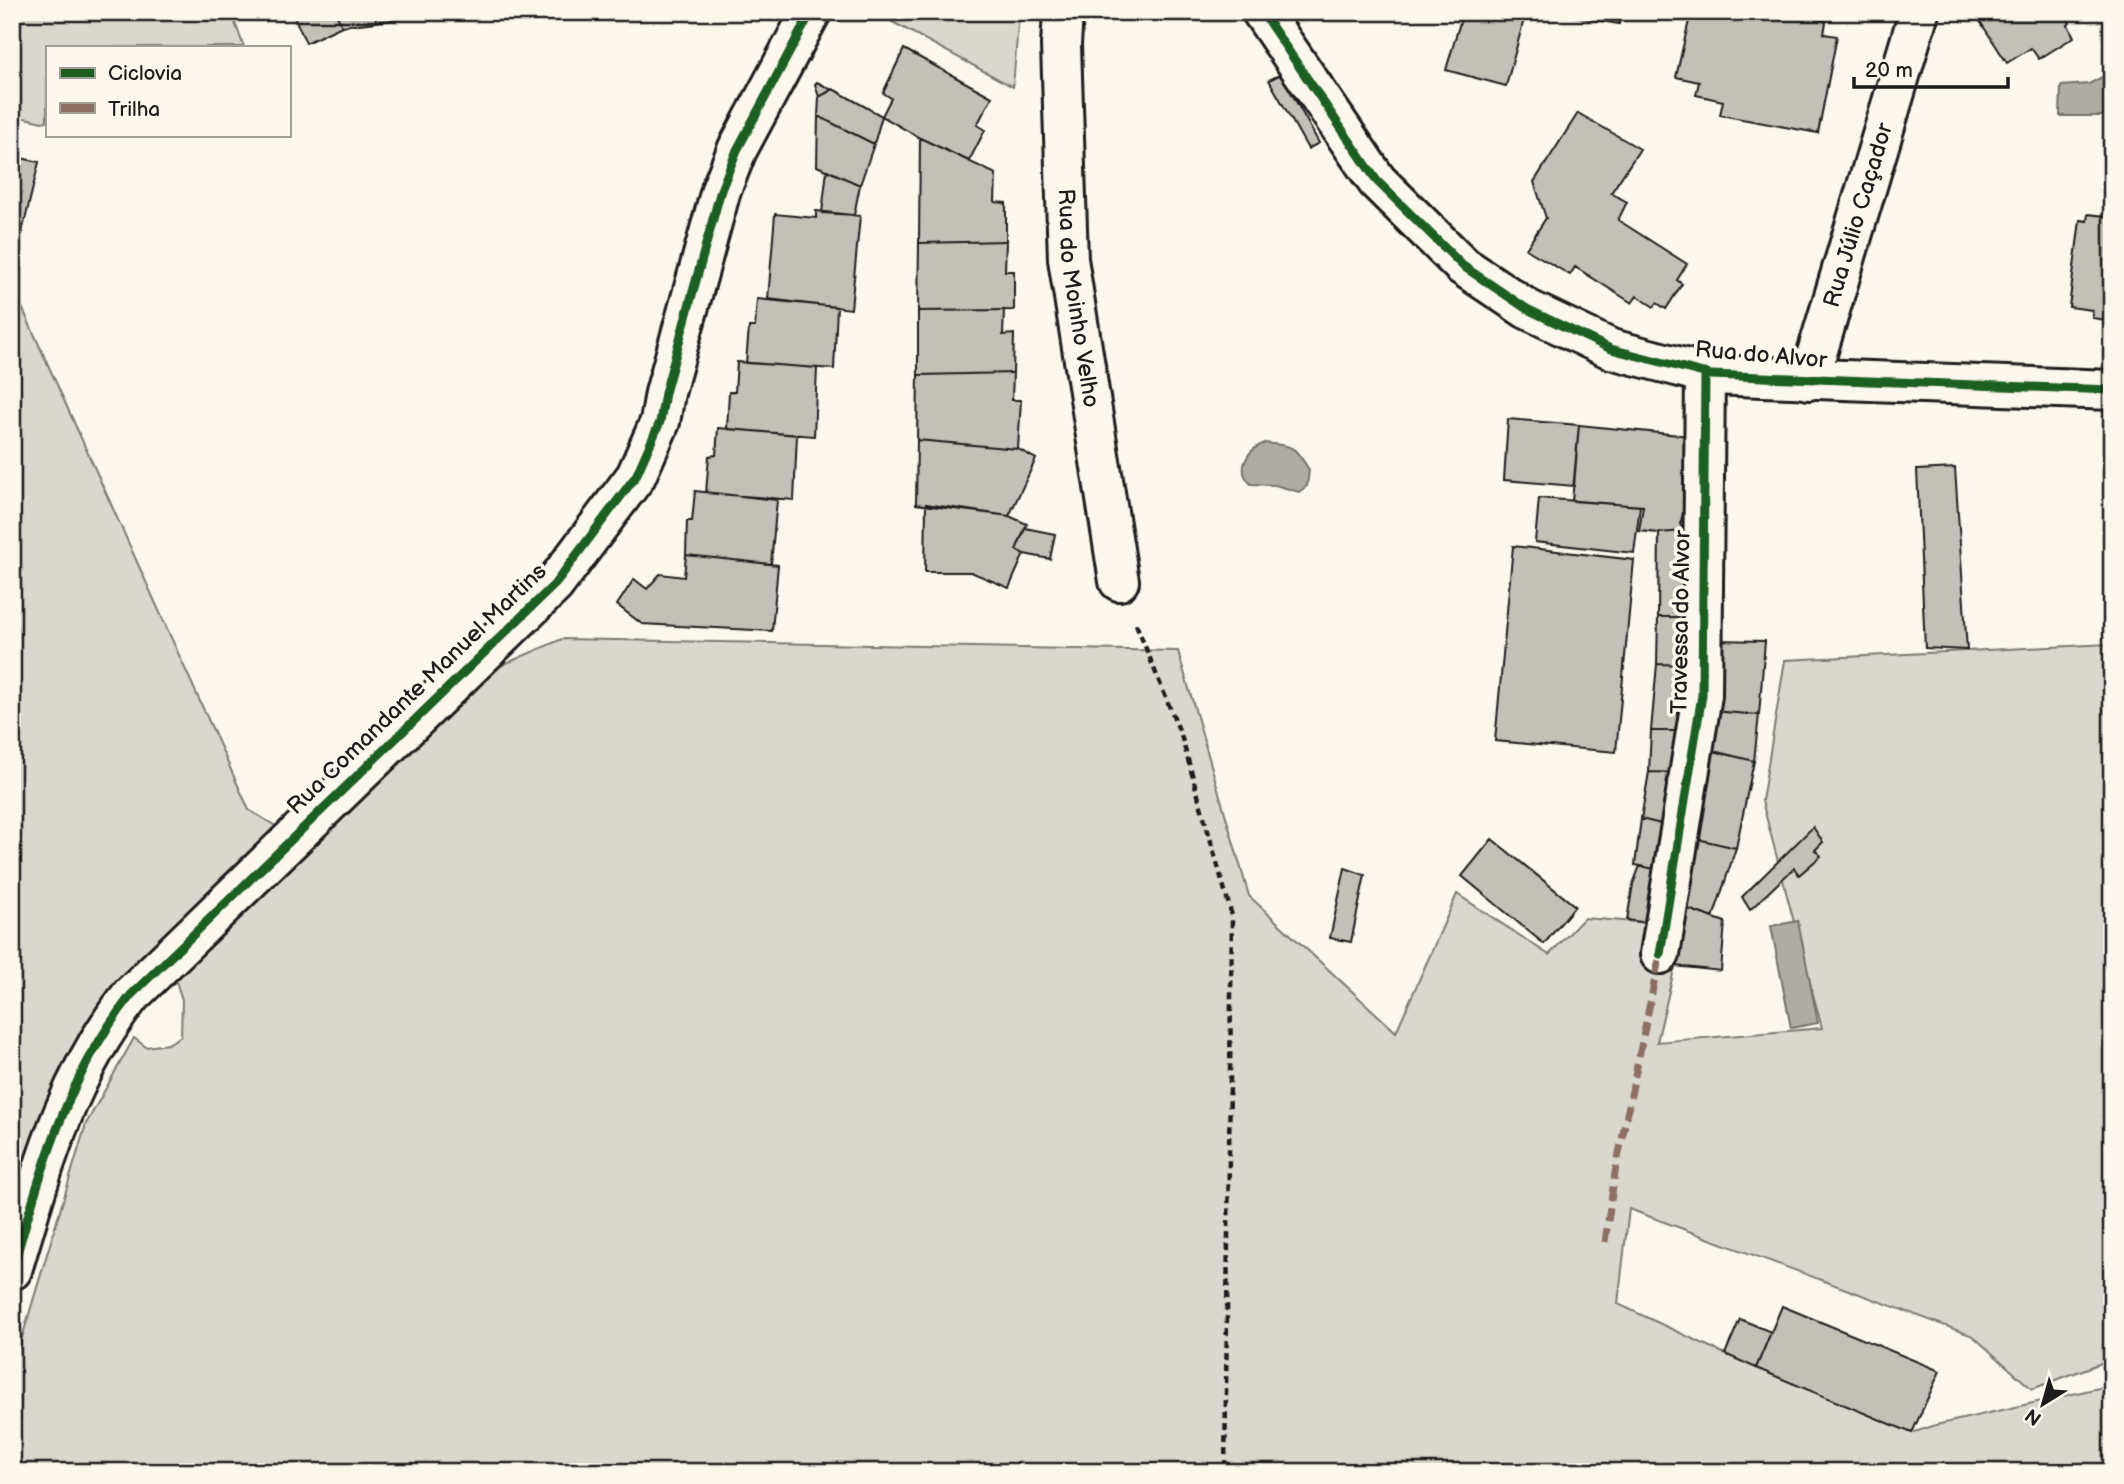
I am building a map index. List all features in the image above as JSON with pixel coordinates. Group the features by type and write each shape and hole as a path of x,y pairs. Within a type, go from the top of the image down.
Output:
{"street":[{"name":"Rua Comandante Manuel Martins","path":"12,1270 50,1143 78,1078 117,1013 141,985 554,585 636,476 660,422 665,393 721,190 737,150 811,12"},
{"name":"Rua do Moinho Velho","path":"1063,12 1061,45 1068,259 1119,581"},
{"name":"Rua do Alvor","path":"1262,12 1377,181 1463,266 1527,309 1611,349 1705,373 1809,380 2112,390"},
{"name":"Rua Júlio Caçador","path":"1809,380 1919,12"},
{"name":"Travessa do Alvor","path":"1660,954 1702,695 1705,373"}],"path":[{"path":"1119,581 1181,735 1232,916 1225,1472"}],"shaded area":[{"path":"12,12 231,12 244,46 46,46 46,121 12,115"},
{"path":"874,12 1019,12 1013,87"},
{"path":"2112,76 2112,116 2060,116 2061,86 2089,84 2102,77"},
{"path":"12,285 249,810 279,828 97,1008 12,1203"},
{"path":"1265,443 1287,446 1296,451 1309,470 1307,486 1299,492 1275,485 1251,484 1244,472 1246,460 1253,450"},
{"path":"562,639 1178,651 1249,896 1396,1032 1457,894 1549,955 1584,918 1649,923 1675,966 1657,1042 1822,1028 1762,801 1785,660 2109,644 2112,667 2112,1359 2032,1389 1973,1336 1629,1209 1618,1304 1725,1354 1912,1433 1936,1425 2112,1385 2112,1472 12,1472 12,1371 86,1124 134,1038 146,1047 168,1044 181,1036 182,1000 175,978 498,667"},
{"path":"1798,921 1818,1023 1791,1028 1771,926"}],"building":[{"path":"292,12 335,12 342,26 306,43"},
{"path":"335,12 375,12 376,22 342,26"},
{"path":"375,12 458,12 376,22"},
{"path":"1463,12 1526,12 1506,86 1446,70"},
{"path":"1550,12 1621,12 1619,24"},
{"path":"1691,12 1720,18 1721,12 1799,12 1826,22 1824,34 1837,36 1818,133 1720,115 1723,101 1696,95 1699,82 1676,77"},
{"path":"1974,12 2062,12 2070,23 2068,25 2074,37 2039,59 2031,48 2007,63"},
{"path":"904,49 992,97 977,125 985,130 969,161 882,116 891,98 883,93"},
{"path":"1281,74 1319,143 1308,149 1269,80"},
{"path":"817,82 832,90 819,97 815,84"},
{"path":"833,89 882,116 874,144 818,116 819,97"},
{"path":"1578,113 1640,149 1611,193 1627,202 1618,220 1687,264 1677,280 1682,284 1666,309 1657,303 1654,307 1637,296 1632,303 1575,267 1570,275 1526,249 1546,218 1534,182"},
{"path":"818,116 874,144 860,185 817,166"},
{"path":"920,138 996,174 995,202 1006,203 1006,241 919,243"},
{"path":"12,156 39,162 15,262 12,261"},
{"path":"827,170 860,185 854,215 822,213"},
{"path":"816,211 860,216 851,309 768,299 775,214 816,218"},
{"path":"2088,214 2112,217 2112,321 2092,318 2092,310 2069,307 2080,220 2087,221"},
{"path":"1006,241 1005,271 1014,271 1014,310 918,311 919,243"},
{"path":"757,299 837,307 834,369 746,363 749,327 755,327"},
{"path":"1004,310 1003,335 1014,334 1013,373 918,375 918,311"},
{"path":"737,362 817,368 814,436 727,429 729,392 735,392"},
{"path":"1013,373 1012,400 1021,400 1018,449 917,440 918,375"},
{"path":"1508,419 1579,425 1574,486 1504,480"},
{"path":"1579,425 1689,436 1684,511 1680,524 1684,531 1639,531 1643,506 1572,501"},
{"path":"718,428 797,435 794,500 706,493 709,456 716,455"},
{"path":"917,440 1018,449 1036,459 1009,516 916,504"},
{"path":"1955,468 1967,650 1925,648 1917,470"},
{"path":"695,491 777,500 771,564 686,555 687,521 692,521"},
{"path":"1539,498 1640,506 1634,553 1535,542"},
{"path":"926,504 1009,516 1027,524 1016,550 1024,554 1009,588 971,572 925,572"},
{"path":"1025,528 1055,534 1050,559 1016,550"},
{"path":"1684,531 1692,547 1691,617 1658,617 1659,533"},
{"path":"1513,546 1634,560 1616,752 1495,741"},
{"path":"686,555 778,565 772,631 642,624 617,605 634,579 647,589 660,574 684,577"},
{"path":"1658,617 1691,617 1690,665 1657,664"},
{"path":"1712,640 1765,641 1759,715 1713,711"},
{"path":"1657,664 1690,665 1688,731 1651,731"},
{"path":"1713,711 1759,715 1754,761 1709,750"},
{"path":"1651,731 1688,731 1682,773 1649,772"},
{"path":"1709,750 1754,761 1736,848 1689,837"},
{"path":"1649,772 1682,773 1673,827 1641,819"},
{"path":"1641,819 1673,827 1660,870 1635,865"},
{"path":"1813,827 1823,842 1815,850 1821,856 1799,875 1794,868 1750,910 1742,897"},
{"path":"1689,837 1736,848 1713,918 1677,905"},
{"path":"1492,839 1575,906 1544,944 1462,876"},
{"path":"1640,866 1660,870 1649,923 1627,920 1633,884"},
{"path":"1345,868 1365,875 1351,942 1330,938"},
{"path":"1677,905 1725,922 1721,971 1675,966"},
{"path":"1782,1306 1940,1371 1912,1433 1756,1368"},
{"path":"1740,1319 1771,1332 1756,1368 1725,1354"}],"marked path":[{"path":"1605,1242 1615,1173 1660,954"}],"cycle path":[{"path":"12,1270 45,1161 72,1093 108,1027 131,995 554,585 636,476 660,422 665,393 721,190 737,150 811,12"},
{"path":"1262,12 1377,181 1463,266 1527,309 1611,349 1711,375 2112,390"},
{"path":"1660,954 1702,695 1705,373"}]}
